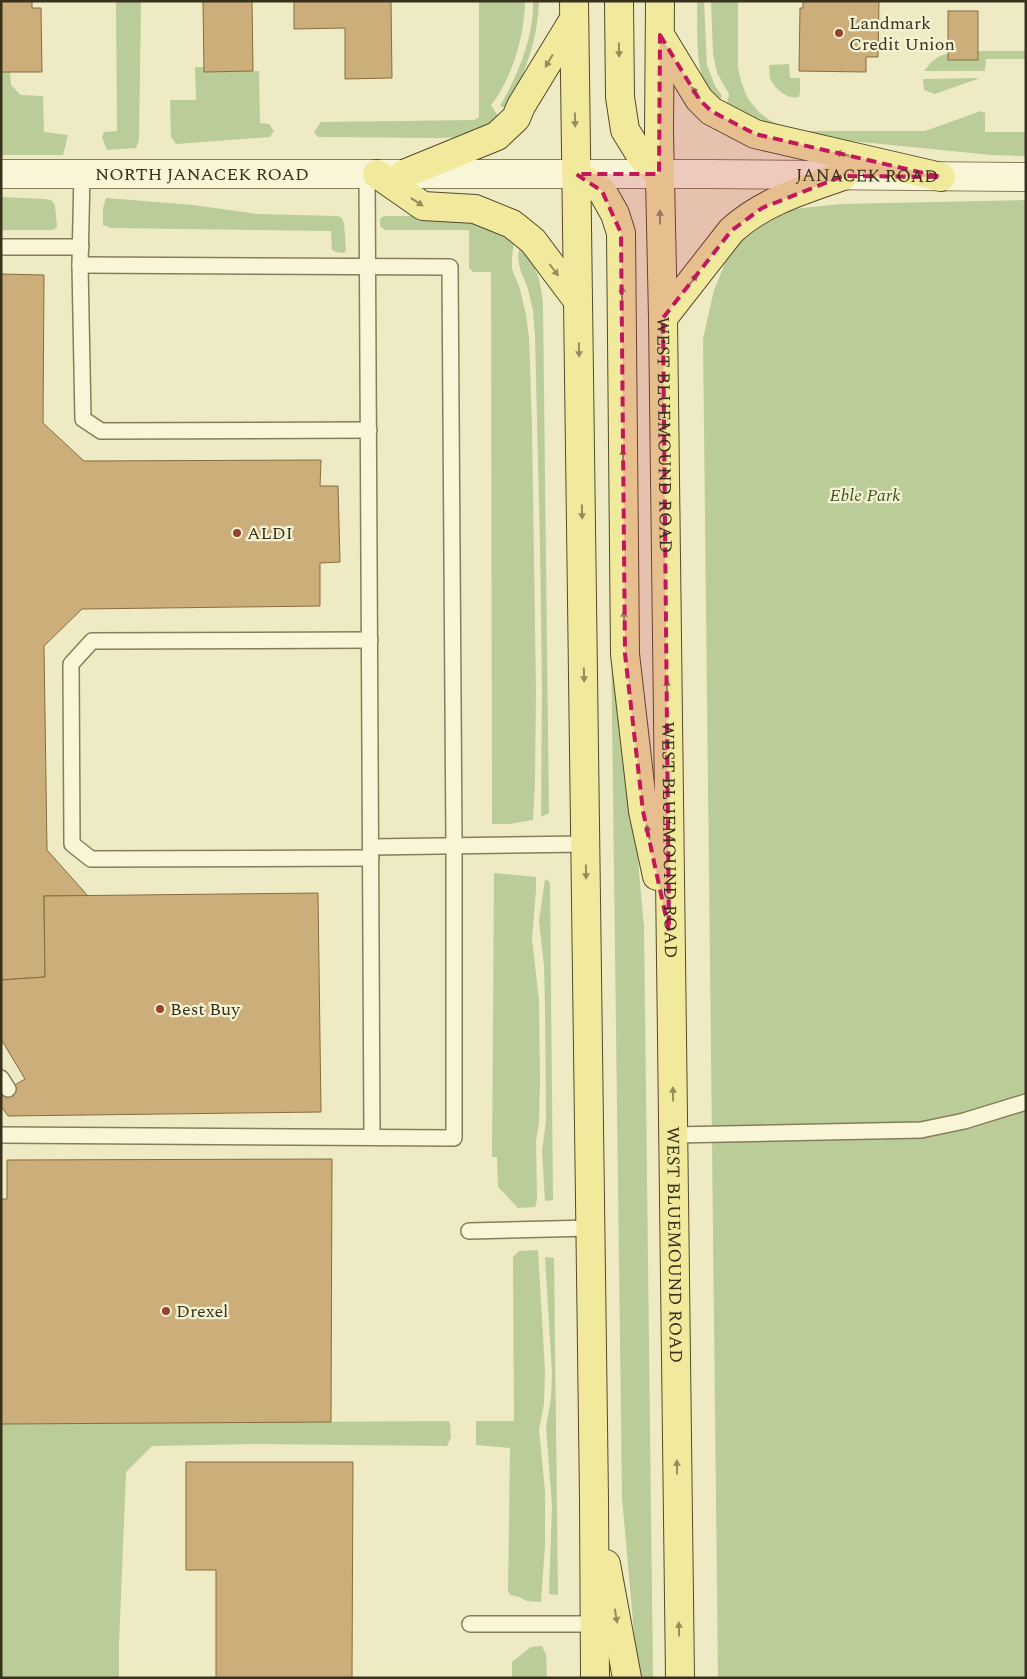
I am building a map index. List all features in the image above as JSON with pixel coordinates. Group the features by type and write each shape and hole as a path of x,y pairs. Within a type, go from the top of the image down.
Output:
{"main road":[{"path":"619,1 620,98 626,130 641,156 659,174"},
{"name":"WEST BLUEMOUND ROAD","path":"660,1 659,174 663,318 669,931 680,1678"},
{"path":"404,174 496,136 510,124 516,118 574,10"},
{"path":"574,10 591,1228 595,1678"},
{"path":"660,35 700,99 711,111 754,134 941,177"},
{"path":"372,174 423,206 475,209 512,224 533,241 578,301"},
{"path":"576,174 602,192 615,214 621,233 625,654 643,811 669,931"},
{"path":"663,318 731,231 744,219 791,194 843,176"},
{"path":"594,1499 627,1678"}],"street":[{"name":"NORTH JANACEK ROAD","path":"1,174 404,174"},
{"path":"404,174 659,174"},
{"name":"JANACEK ROAD","path":"659,174 1026,177"}],"lane":[{"path":"82,174 80,265 83,419 101,431 370,430"},
{"path":"372,174 369,267 372,1137"},
{"path":"1,247 80,247"},
{"path":"1,1135 454,1138 450,267 80,265"},
{"path":"370,640 92,642 71,664 72,844 91,859 371,852 454,846 586,844"},
{"path":"673,1135 921,1130 964,1121 1026,1102"},
{"path":"469,1231 591,1228"},
{"path":"470,1624 594,1624"}],"highlighted area":[{"path":"660,35 699,99 711,111 755,134 941,177 843,176 762,208 731,231 663,318 669,931 643,811 625,654 621,233 602,191 576,174 659,174"}],"green space":[{"path":"116,1 141,1 139,140 136,148 107,150 102,137 104,132 117,131"},
{"path":"479,1 525,1 523,28 516,56 505,82 491,105 498,116 485,127 460,137 318,137 314,132 321,122 475,120 479,117"},
{"path":"533,1 539,1 533,43 525,70 506,108 500,106 513,82 524,55 531,28"},
{"path":"697,1 704,1 707,65 715,86 722,96 719,101 706,84 700,70"},
{"path":"711,1 738,1 738,68 741,81 748,99 769,120 784,127 805,131 925,131 981,111 985,113 985,132 1026,132 1026,156 991,155 811,137 764,125 726,107 729,94 717,73 713,54"},
{"path":"978,51 1026,51 1026,59 986,59 985,71 924,71 937,57 948,54 948,60 978,60"},
{"path":"789,64 790,78 800,78 799,97 786,95 775,86 770,78 769,65"},
{"path":"195,67 204,67 204,72 259,71 260,123 269,124 274,131 270,137 176,144 171,137 170,100 196,100"},
{"path":"1,72 10,72 11,85 21,95 43,96 44,132 68,135 63,155 1,155"},
{"path":"980,78 935,94 924,90 923,79"},
{"path":"1,197 51,200 55,205 57,227 53,230 1,230"},
{"path":"106,198 193,205 258,214 337,216 341,217 344,223 346,250 344,253 332,250 331,231 111,228 103,225 103,208"},
{"name":"Eble Park","path":"1026,200 1026,1678 718,1678 703,339 714,290 732,246 776,213 840,204"},
{"path":"384,216 440,216 472,221 514,240 512,269 520,289 529,337 532,426 536,691 533,820 509,824 492,824 491,272 473,272 469,268 469,230 385,230 380,226 380,219"},
{"path":"523,248 538,275 543,305 549,813 541,817 542,691 535,336 533,311 518,258 519,249"},
{"path":"611,637 618,637 644,927 653,1678 638,1678 622,1498"},
{"path":"494,873 536,877 532,939 539,1000 540,1079 539,1124 536,1140 537,1200 535,1207 518,1208 498,1187 497,1157 492,1157"},
{"path":"545,879 550,882 553,1200 545,1201 542,1151 546,1121 545,1006 544,966 539,921"},
{"path":"538,1250 545,1370 544,1404 539,1429 545,1492 545,1545 541,1602 527,1601 510,1595 508,1591 510,1448 476,1445 476,1421 514,1421 513,1257 519,1251"},
{"path":"545,1257 554,1258 558,1595 549,1594 552,1506 546,1427 551,1398 552,1374"},
{"path":"448,1421 450,1423 451,1437 447,1446 257,1444 152,1446 126,1472 119,1678 1,1678 1,1424"},
{"path":"542,1646 546,1655 547,1678 512,1678 512,1662 531,1647"}],"building":[{"path":"1,1 32,1 32,8 41,8 42,72 1,72"},
{"path":"203,1 252,1 253,71 204,72"},
{"path":"294,1 391,1 392,78 345,79 345,28 294,29"},
{"name":"Landmark Credit Union","path":"803,1 879,1 878,57 866,57 866,72 799,71 800,8 803,8"},
{"path":"948,11 978,11 978,60 948,60"},
{"path":"1,274 44,275 43,423 84,461 321,460 320,486 338,486 340,562 320,563 320,606 82,609 44,646 47,850 88,896 44,896 45,977 1,980"},
{"name":"Best Buy","path":"318,893 321,1112 8,1116 1,1106 1,1093 25,1079 1,1039 1,980 45,977 44,896"},
{"name":"Drexel","path":"332,1159 331,1422 1,1424 1,1199 7,1199 7,1160"},
{"path":"186,1462 353,1462 352,1678 216,1678 216,1570 186,1570"}],"place":[{"name":"Landmark Credit Union","path":"839,33"},
{"name":"ALDI","path":"237,533"},
{"name":"Best Buy","path":"160,1009"},
{"name":"Drexel","path":"166,1311"}]}
